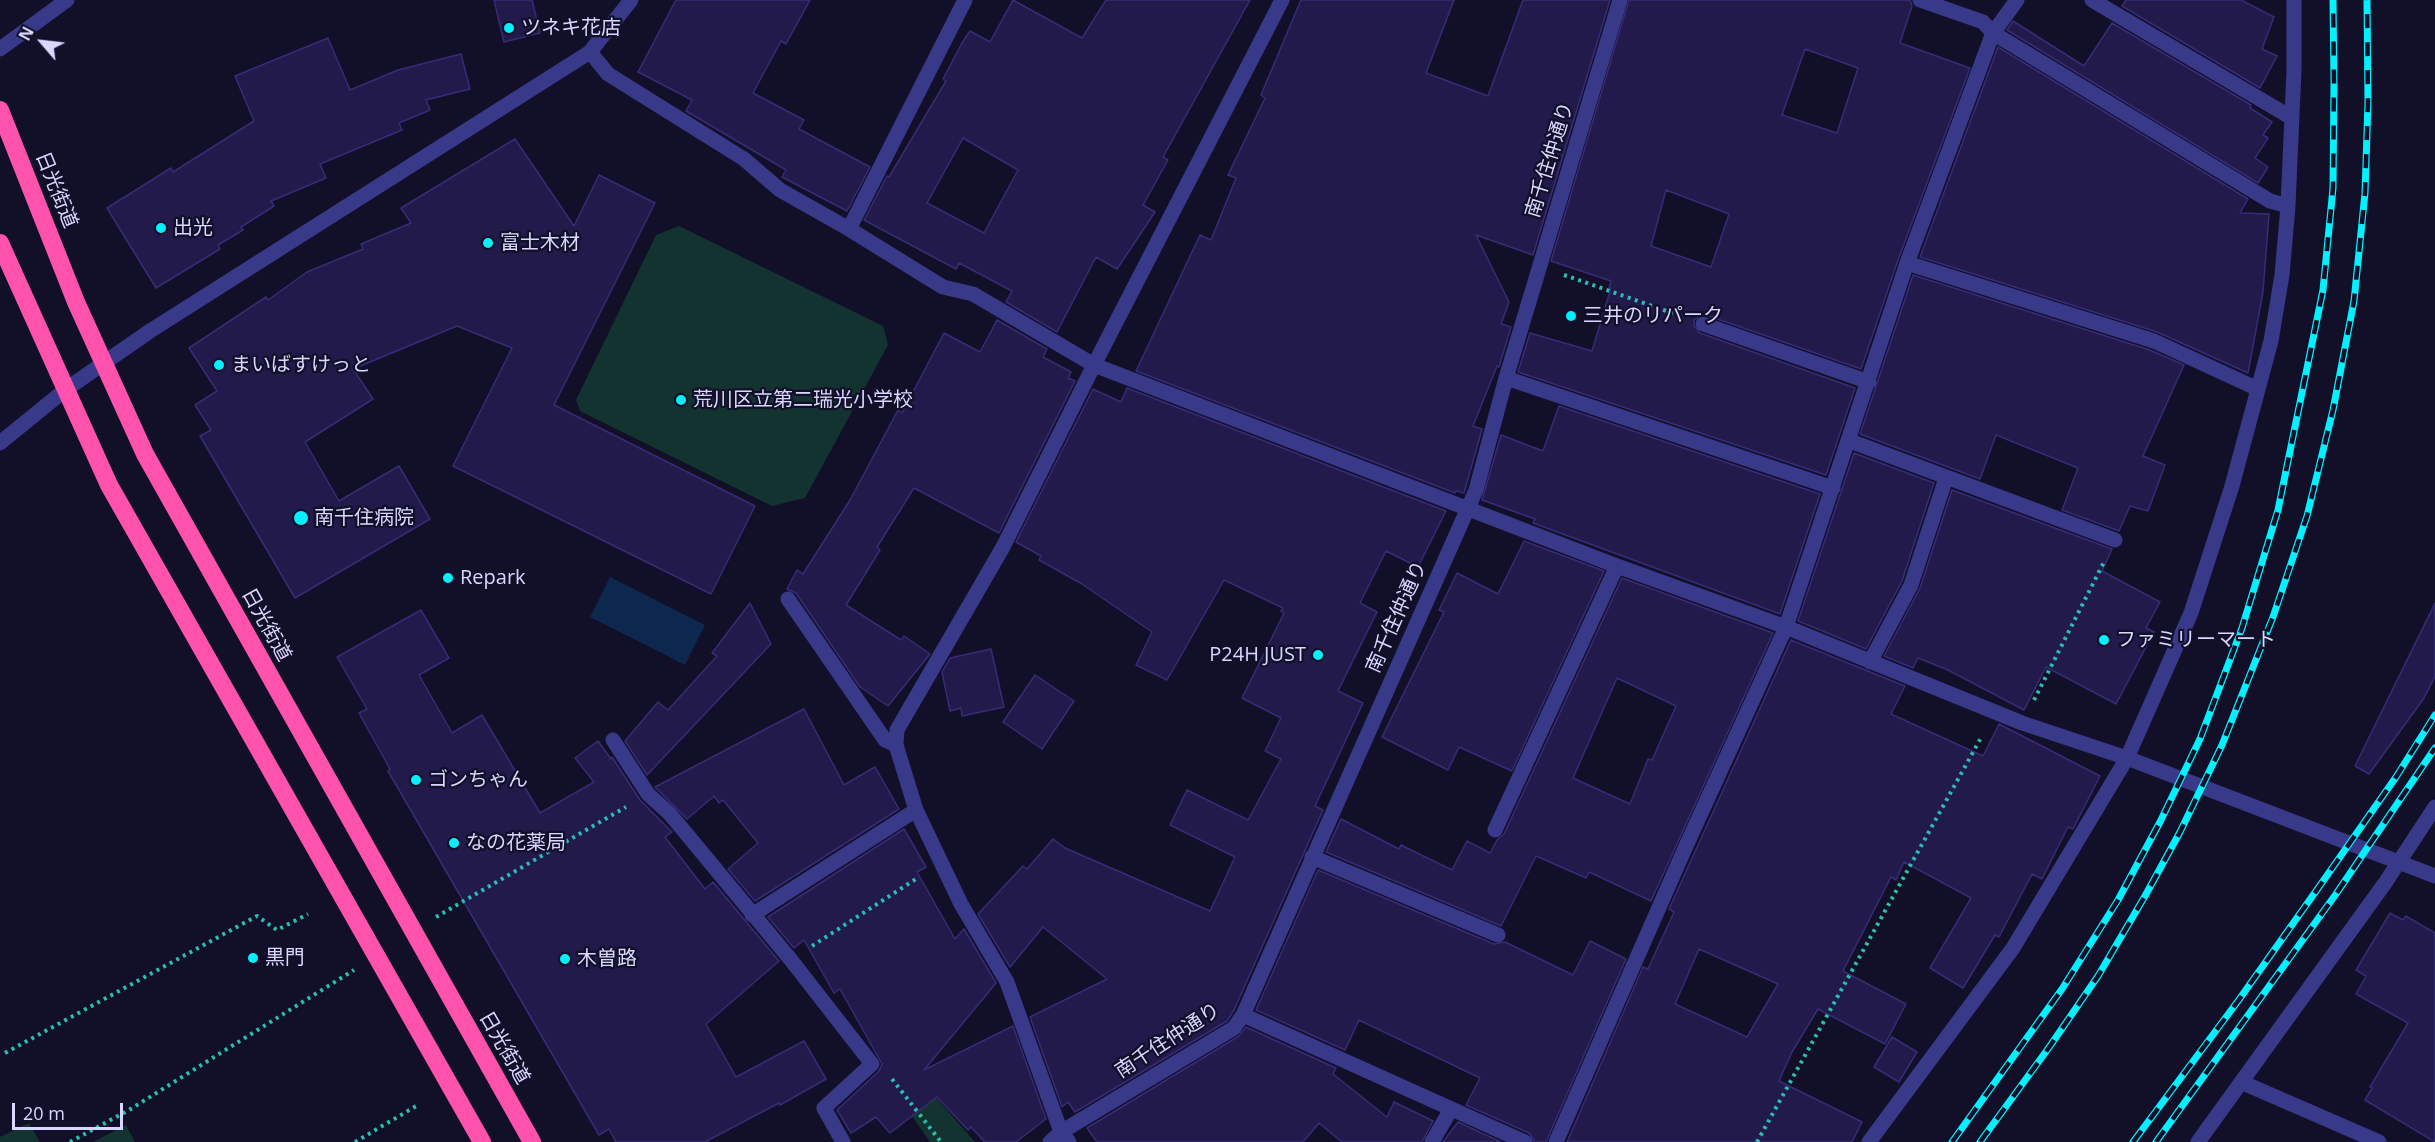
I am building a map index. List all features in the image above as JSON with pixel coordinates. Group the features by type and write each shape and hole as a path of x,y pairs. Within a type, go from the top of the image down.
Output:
{"highway":[{"name":"日光街道","path":"0,110 103,363 145,454 532,1142"},
{"path":"0,243 6,274 110,485 482,1142"}],"street":[{"path":"0,49 67,0"},
{"path":"0,443 64,390 103,363 590,52 631,0"},
{"path":"849,229 965,0"},
{"path":"1060,1139 1006,982 961,904 916,810 896,745 897,730 1003,547 1282,0"},
{"name":"南千住仲通り","path":"1060,1139 1234,1028 1243,1015 1476,490 1506,378 1620,0"},
{"path":"1920,0 1983,22 1993,33 2270,201 2288,206"},
{"path":"1556,1142 1686,846 1786,627 1850,441 1907,263 1993,33 2017,0"},
{"path":"2092,0 2292,118"},
{"path":"1869,1142 2013,948 2127,758 2191,613 2232,486 2271,341 2282,274 2288,206 2294,0"},
{"path":"590,52 608,74 744,159 780,190 943,287 973,294 1094,365 1617,566 1786,627 2022,723 2127,758 2435,876"},
{"path":"1907,263 2154,341 2258,389"},
{"path":"1703,324 1869,382"},
{"path":"1506,378 1833,488"},
{"path":"1850,441 2115,540"},
{"path":"1870,662 1911,585 1946,478"},
{"path":"1495,830 1617,566"},
{"path":"788,599 885,740 896,745"},
{"path":"613,740 648,794 670,814 791,960 872,1064 824,1108 843,1142"},
{"path":"2198,1142 2399,863 2435,807"},
{"path":"752,915 916,810"},
{"path":"1312,857 1498,935"},
{"path":"1243,1015 1525,1142"},
{"path":"2241,1082 2379,1142"},
{"path":"1432,1142 1451,1109"}],"path":[{"path":"1540,266 1703,324"},
{"path":"2022,723 2115,540"},
{"path":"1757,1142 1995,712"},
{"path":"412,931 648,794"},
{"path":"791,960 941,863"},
{"path":"5,1053 257,916 277,930 308,914"},
{"path":"70,1142 129,1110 376,958"},
{"path":"872,1064 881,1064 941,1142"},
{"path":"355,1142 418,1105"}],"green space":[{"path":"679,226 883,326 888,345 805,498 772,506 580,411 576,400 656,235"},
{"path":"890,1045 975,1142 930,1142 879,1069 886,1064"},
{"path":"29,1123 40,1142 0,1142 0,1137"},
{"path":"126,1125 135,1142 93,1142"}],"water":[{"path":"610,577 705,625 685,665 590,617"}],"building":[{"path":"494,0 532,0 540,33 504,42"},
{"path":"676,0 810,0 786,44 781,41 753,93 804,120 799,129 870,167 847,211 782,177 786,170 686,111 692,100 638,72"},
{"path":"1013,0 1082,38 1106,0 1250,0 1163,157 1168,160 1143,205 1155,212 1117,269 1096,257 1057,332 1006,302 1012,291 959,263 956,269 864,220 887,176 889,177 946,81 943,79 970,31 990,42","holes":["963,138 1018,170 984,233 927,203"]},
{"path":"1301,0 1454,0 1426,73 1488,96 1523,0 1610,0 1533,255 1476,235 1509,302 1501,324 1511,327 1499,367 1497,366 1473,426 1482,429 1464,493 1456,491 1455,493 1136,371 1200,235 1211,240 1236,178 1228,175 1265,98 1261,95"},
{"path":"1629,0 1910,0 1912,6 1900,43 1970,68 1898,260 1861,369 1706,315 1701,315 1694,320 1694,326 1700,333 1855,388 1826,475 1518,372 1530,333 1592,351 1611,288 1609,288 1611,281 1551,261","holes":["1805,49 1858,68 1837,133 1782,115","1666,190 1729,214 1711,267 1651,246"]},
{"path":"2126,0 2241,0 2274,17 2262,49 2277,56 2260,88 2122,6"},
{"path":"2013,21 2084,66 2112,23 2251,105 2250,108 2272,122 2263,135 2268,138 2255,158 2268,167 2258,183 2007,30"},
{"path":"328,38 350,90 398,70 461,54 470,89 426,100 430,110 399,123 402,130 320,164 326,178 271,201 274,206 241,227 243,230 218,245 220,249 156,288 107,208 171,168 173,172 254,121 235,76"},
{"path":"1998,47 2248,199 2240,213 2269,214 2263,292 2248,373 2157,332 1920,257"},
{"path":"515,139 574,226 599,175 655,203 554,405 755,506 711,594 453,466 512,348 457,326 353,369 373,399 305,442 339,501 399,466 430,519 295,598 200,436 211,430 195,405 217,391 189,348 266,297 268,300 307,272 363,249 361,244 411,223 401,208"},
{"path":"1913,275 2150,350 2184,365 2143,456 2165,465 2148,511 2130,506 2119,531 2062,510 2078,468 1996,435 1980,479 1860,434"},
{"path":"997,320 1047,349 1043,357 1071,372 1068,378 1075,381 999,533 914,488 877,547 880,550 846,605 901,640 904,636 930,654 888,706 860,687 796,593 787,589 797,570 803,574 850,500 898,410 902,413 944,333 980,352"},
{"path":"1127,388 1446,511 1418,567 1386,551 1360,603 1377,612 1338,691 1363,703 1315,806 1323,810 1234,1010 1227,1021 1075,1112 1068,1102 1062,1107 1030,1017 1107,979 1043,927 1010,967 978,914 1023,866 1027,869 1053,839 1065,848 1210,911 1235,857 1170,825 1187,790 1248,820 1281,759 1265,751 1281,718 1242,698 1284,613 1281,611 1283,608 1224,580 1167,680 1136,665 1152,632 1082,584 1039,560 1041,556 1016,542 1093,389 1121,402"},
{"path":"1559,406 1820,494 1780,614 1533,523 1535,519 1482,500 1501,435 1543,451"},
{"path":"1854,453 1934,483 1902,581 1866,649 1798,621"},
{"path":"1952,490 2112,549 2102,571 2160,602 2146,628 2154,632 2116,704 2046,667 2024,710 1948,670 1918,658 1913,668 1884,656 1920,588"},
{"path":"1524,541 1604,571 1512,771 1459,747 1448,770 1382,737 1444,612 1439,610 1457,573 1498,594"},
{"path":"1622,578 1773,633 1651,901 1589,872 1586,878 1536,856 1501,926 1326,852 1341,819 1399,849 1401,845 1452,870 1467,841 1490,853 1497,840 1504,834","holes":["1617,678 1676,706 1652,760 1648,759 1630,804 1573,778"]},
{"path":"750,603 771,644 647,775 625,741 658,702 668,710 717,656 712,653"},
{"path":"2435,603 2435,676 2424,698 2369,774 2355,766"},
{"path":"421,610 449,658 419,675 452,733 482,715 540,813 594,782 575,758 598,741 611,759 612,757 640,800 672,832 665,837 705,889 713,882 779,961 706,1024 736,1077 804,1041 826,1079 780,1105 779,1103 705,1142 616,1142 609,1129 599,1135 388,771 390,769 359,713 367,709 337,657"},
{"path":"1791,640 1905,686 1891,714 1983,756 1999,724 2100,776 2073,829 2068,827 2042,879 2032,874 1999,937 1995,935 1963,988 1930,968 1971,898 1904,862 1896,880 1891,877 1843,971 1906,1004 1885,1044 1818,1009 1792,1052 1779,1081 1862,1122 1852,1142 1567,1142 1643,967 1648,969 1674,912 1669,909","holes":["1699,949 1778,984 1747,1037 1675,1004"]},
{"path":"991,649 1004,707 962,716 961,708 950,711 942,672 950,658"},
{"path":"1035,675 1074,701 1042,749 1003,722"},
{"path":"804,709 844,785 875,767 899,809 755,901 728,869 758,843 723,800 719,803 714,796 687,819 655,787"},
{"path":"904,829 926,867 917,872 955,939 964,929 996,983 924,1070 1013,1026 1046,1119 1016,1142 985,1142 971,1127 968,1130 937,1097 890,1133 876,1117 851,1133 837,1110 879,1071 882,1064 840,989 834,993 804,940 794,948 768,917"},
{"path":"1318,870 1494,944 1505,942 1573,975 1590,941 1626,959 1546,1142 1535,1142 1529,1133 1466,1105 1480,1078 1359,1020 1345,1050 1256,1010"},
{"path":"2390,913 2403,920 2406,916 2435,933 2435,1142 2365,1100 2372,1088 2370,1087 2408,1023 2356,994 2366,976 2356,970"},
{"path":"1246,1027 1336,1068 1333,1074 1387,1117 1394,1102 1433,1121 1422,1142 1342,1142 1319,1123 1303,1142 1097,1142 1087,1128 1239,1036"},
{"path":"1892,1037 1917,1052 1899,1082 1874,1067"},
{"path":"1458,1122 1501,1142 1443,1142"}],"railway":[{"path":"1952,1142 2062,989 2118,900 2160,822 2200,739 2242,628 2278,510 2323,290 2333,188 2333,0"},
{"path":"1980,1142 2098,976 2145,896 2180,832 2222,745 2273,617 2307,516 2333,410 2354,301 2365,193 2368,102 2367,0"},
{"path":"2133,1142 2238,1001 2321,884 2396,777 2435,715"},
{"path":"2156,1142 2336,894 2435,748"}],"place":[{"name":"ツネキ花店","path":"509,28"},
{"name":"出光","path":"161,228"},
{"name":"富士木材","path":"488,243"},
{"name":"三井のリパーク","path":"1571,316"},
{"name":"まいばすけっと","path":"219,365"},
{"name":"荒川区立第二瑞光小学校","path":"681,400"},
{"name":"南千住病院","path":"301,518"},
{"name":"Repark","path":"448,578"},
{"name":"ファミリーマート","path":"2104,640"},
{"name":"P24H JUST","path":"1318,655"},
{"name":"ゴンちゃん","path":"416,780"},
{"name":"なの花薬局","path":"454,843"},
{"name":"黒門","path":"253,958"},
{"name":"木曽路","path":"565,959"}]}
